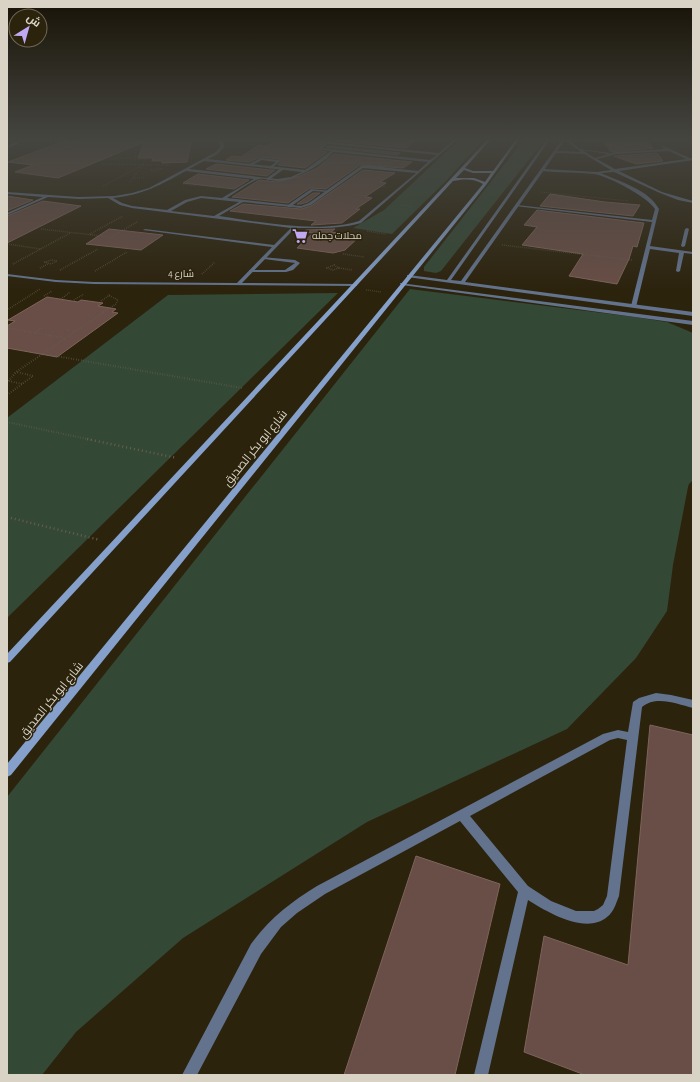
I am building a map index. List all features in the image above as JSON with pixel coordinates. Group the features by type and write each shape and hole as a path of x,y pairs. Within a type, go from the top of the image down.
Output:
{"main road":[{"path":"7,660 445,188"},
{"name":"شارع ابو بكر الصديق","path":"7,772 402,284 481,188"}],"street":[{"path":"7,193 81,198 119,196 142,192 149,188"},
{"path":"223,199 240,188"},
{"path":"166,212 192,198 210,197 288,206 306,206 332,188"},
{"path":"108,197 122,204 166,212 294,227 338,227 360,222 399,188"},
{"path":"448,281 514,188"},
{"path":"462,283 530,188"},
{"path":"629,188 645,196 655,204 657,209 634,306"},
{"path":"653,188 665,194 693,202"},
{"path":"288,206 312,190 328,191"},
{"path":"7,214 49,196"},
{"path":"215,218 243,201"},
{"path":"517,206 654,221"},
{"path":"238,284 294,227"},
{"path":"678,271 687,229"},
{"path":"146,230 275,246"},
{"path":"649,245 682,249 693,248"},
{"path":"682,249 693,253"},
{"path":"251,270 286,271 298,263 295,260 264,258"},
{"name":"شارع 4","path":"7,275 77,282 354,286"},
{"path":"409,276 693,314"},
{"path":"402,284 691,324"},
{"path":"462,815 524,890 547,905 576,917 594,917 602,914 607,909 613,896 637,705 646,698 664,698 693,704"},
{"path":"189,1075 256,949 264,936 287,912 321,890 607,737 618,734 632,737"},
{"path":"481,1075 524,890"}],"path":[{"path":"81,198 98,188"},
{"path":"119,196 125,188"},
{"path":"205,188 209,191 210,197"},
{"path":"328,191 389,198"},
{"path":"528,191 655,204"},
{"path":"314,201 376,209"},
{"path":"90,235 138,208"},
{"path":"41,229 111,237 157,210"},
{"path":"338,227 400,236"},
{"path":"7,267 71,232"},
{"path":"7,244 42,249"},
{"path":"490,244 645,262"},
{"path":"44,279 98,249"},
{"path":"74,300 86,292 73,286 77,282 127,252"},
{"path":"343,254 379,259"},
{"path":"46,261 57,261 51,264 46,263 46,261"},
{"path":"334,265 339,268 335,269 330,269 327,267 334,265"},
{"path":"7,310 40,290 41,283 34,278"},
{"path":"354,286 394,294"},
{"path":"8,381 16,372 118,302 117,298 106,294"},
{"path":"101,301 110,295"},
{"path":"88,315 96,317"},
{"path":"7,328 66,338"},
{"path":"24,331 29,328"},
{"path":"35,333 42,328"},
{"path":"9,332 14,329"},
{"path":"67,330 76,331"},
{"path":"48,335 55,331"},
{"path":"43,354 257,390"},
{"path":"7,395 32,376 16,372"},
{"path":"8,381 23,384"},
{"path":"7,422 192,461"},
{"path":"7,517 114,544"}],"green space":[{"path":"407,188 438,188 392,234 353,228 384,210"},
{"path":"485,188 506,188 441,271 436,273 424,271 424,267"},
{"path":"410,289 635,317 667,322 693,333 693,480 688,487 673,565 667,611 636,658 567,729 367,822 183,938 76,1032 42,1075 7,1075 7,797"},
{"path":"338,293 7,618 7,418 168,295"}],"building":[{"path":"246,188 309,188 288,203 232,197"},
{"path":"336,188 378,188 365,197 372,198 356,209 360,209 342,223 311,225 316,221 230,211 243,204 301,209 311,206"},
{"path":"313,193 320,193 308,202 297,204"},
{"path":"550,194 605,202 640,205 633,216 540,206"},
{"path":"7,196 33,200 7,211"},
{"path":"43,201 81,206 7,243 7,216"},
{"path":"537,210 644,223 637,247 633,246 629,259 617,284 569,276 583,254 522,245 537,227 524,225"},
{"path":"109,229 163,235 141,250 86,244"},
{"path":"335,229 331,232 360,236 345,250 333,253 297,248 313,233 303,232 306,230"},
{"path":"47,297 78,302 81,300 103,303 98,306 116,309 112,312 118,313 57,357 7,348 7,326 15,321 8,320"},
{"path":"650,725 693,735 693,1075 585,1075 524,1052 544,936 628,965"},
{"path":"416,856 500,884 455,1075 344,1075"}],"place":[{"name":"محلات جمله","path":"300,236"}]}
